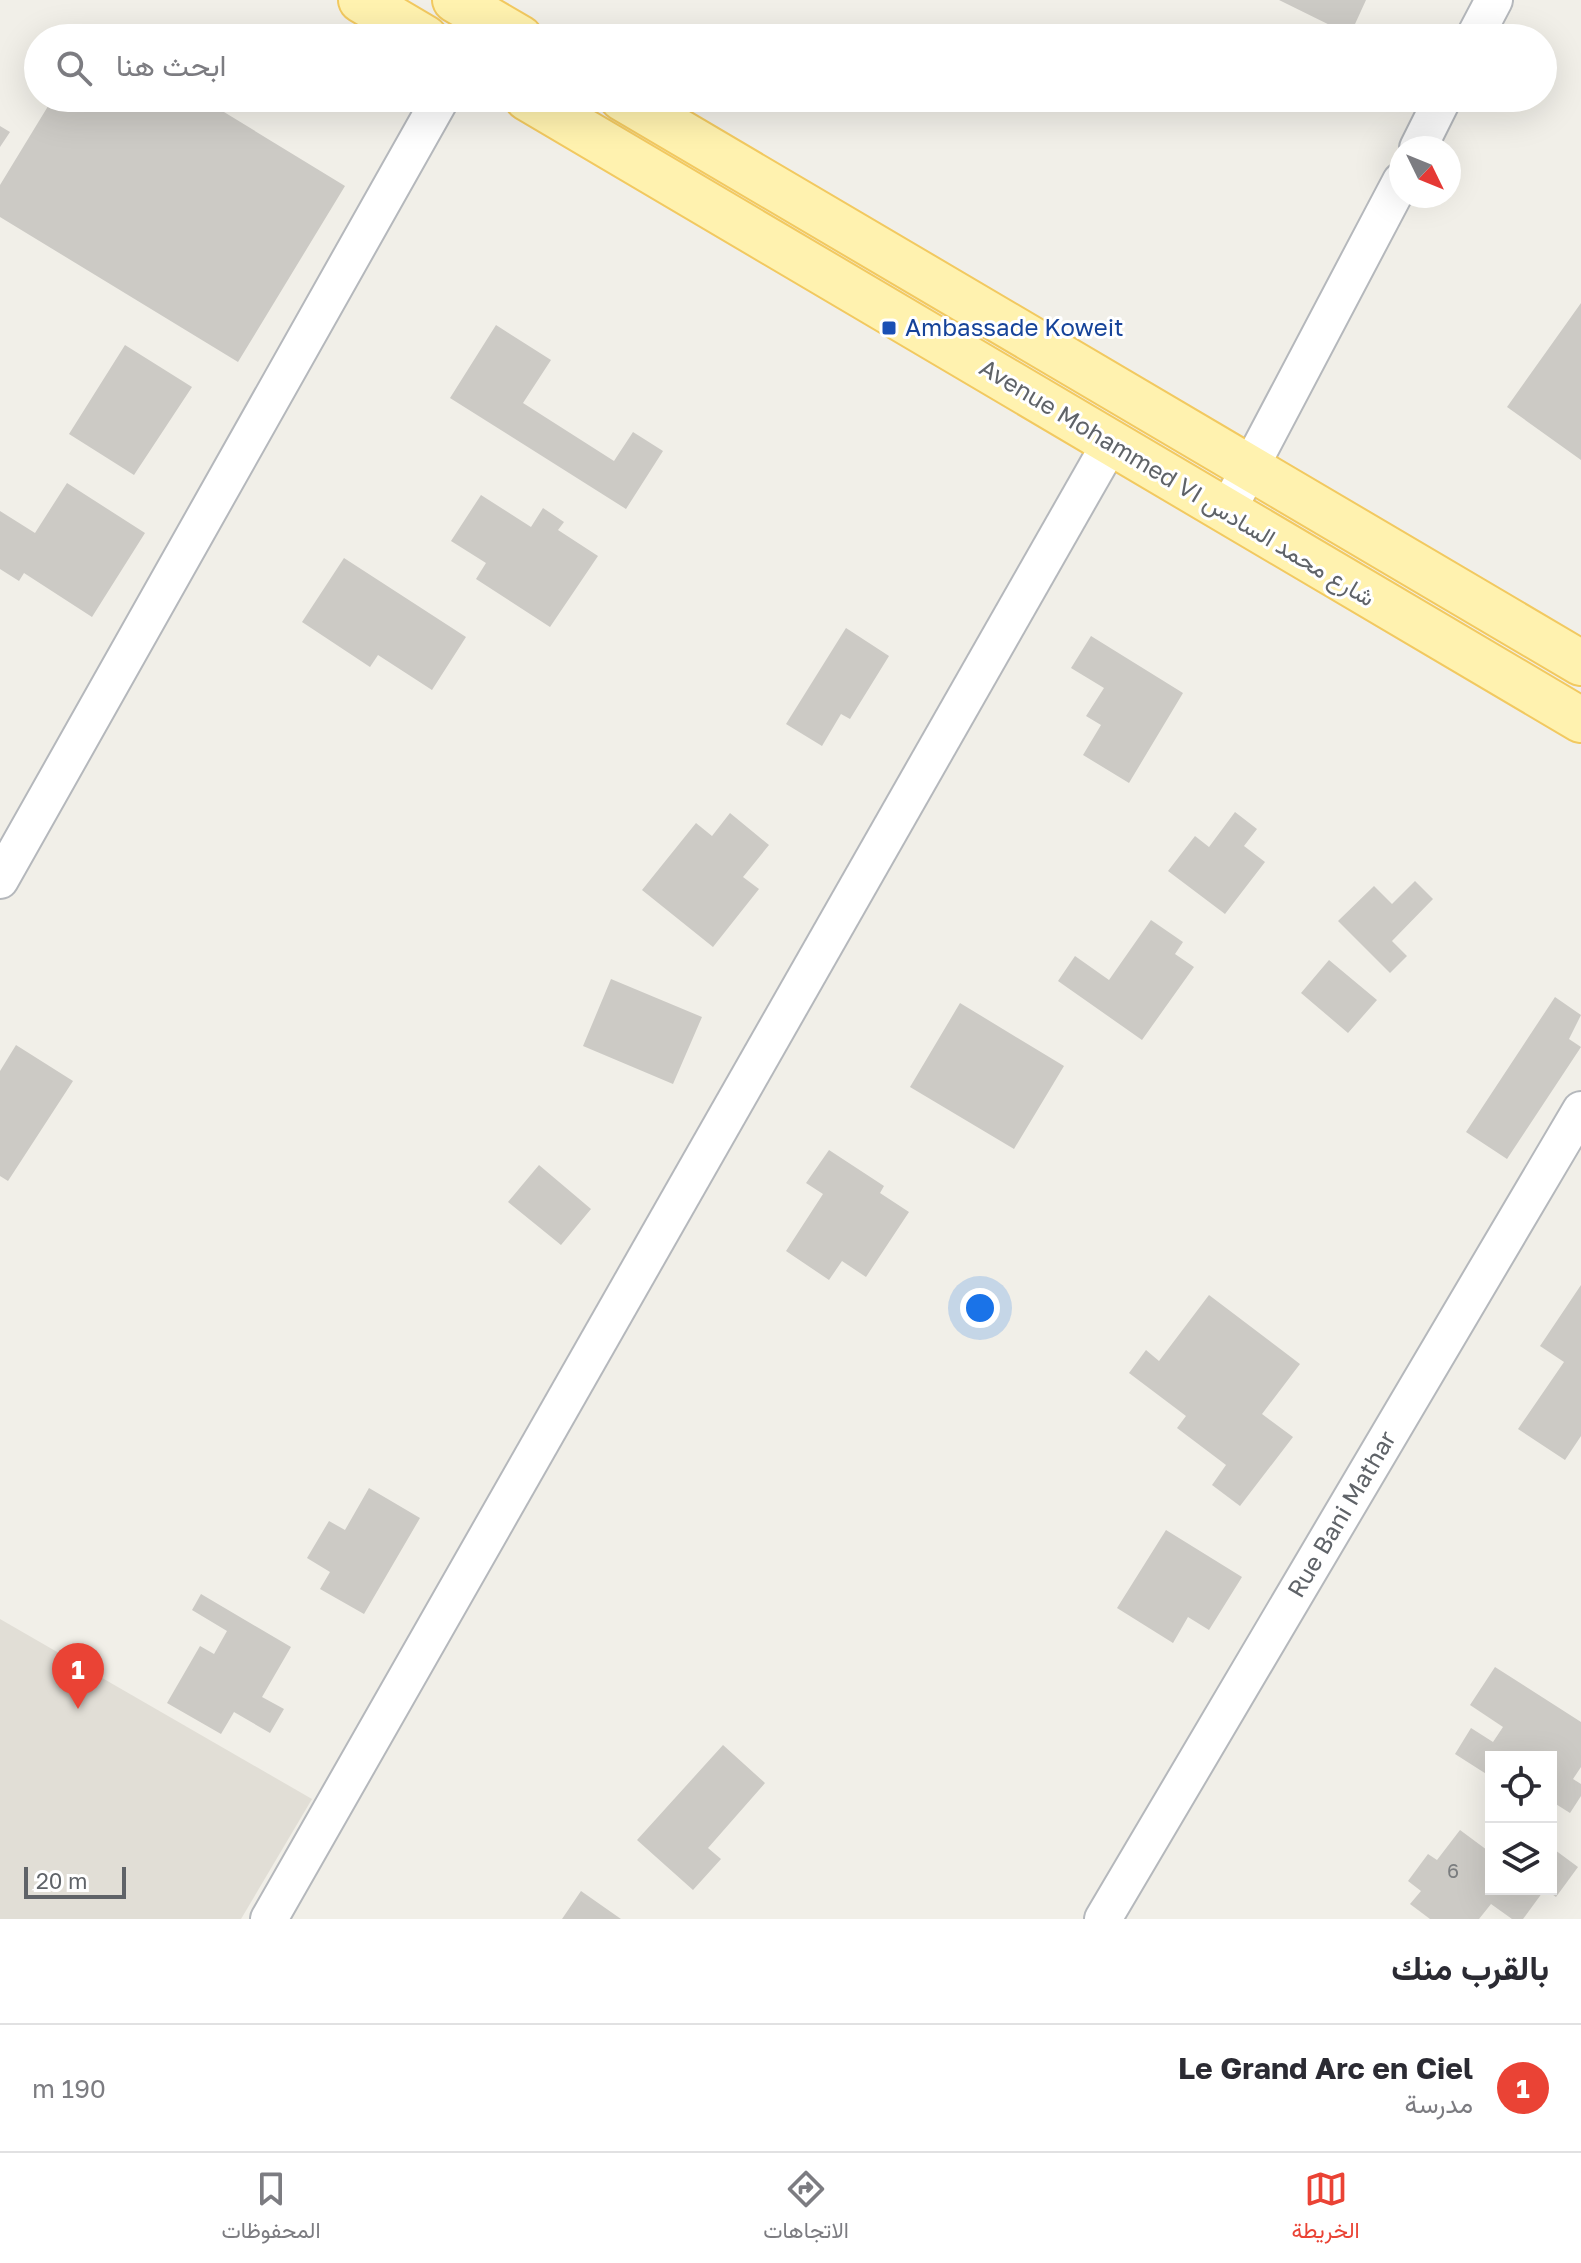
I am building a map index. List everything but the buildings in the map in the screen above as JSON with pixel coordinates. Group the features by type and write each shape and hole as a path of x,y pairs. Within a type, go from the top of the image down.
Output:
{"main road":[{"path":"361,0 401,24"},
{"path":"455,0 496,24"},
{"name":"Avenue Mohammed VI شارع محمد السادس","path":"551,112 1581,720"},
{"name":"Avenue Mohammed VI شارع محمد السادس","path":"646,112 1581,663"}],"street":[{"path":"1481,24 1494,0"},
{"path":"0,880 433,112"},
{"path":"1424,136 1436,112"},
{"path":"1226,513 1389,204"},
{"path":"269,1919 1110,444"},
{"name":"Rue Bani Mathar","path":"1103,1919 1581,1110"}],"shaded area":[{"path":"0,1619 312,1799 241,1919 0,1919"}],"place":[{"name":"Ambassade Koweit","path":"889,328"},
{"name":"Le Grand Arc en Ciel","path":"78,1709"}]}
